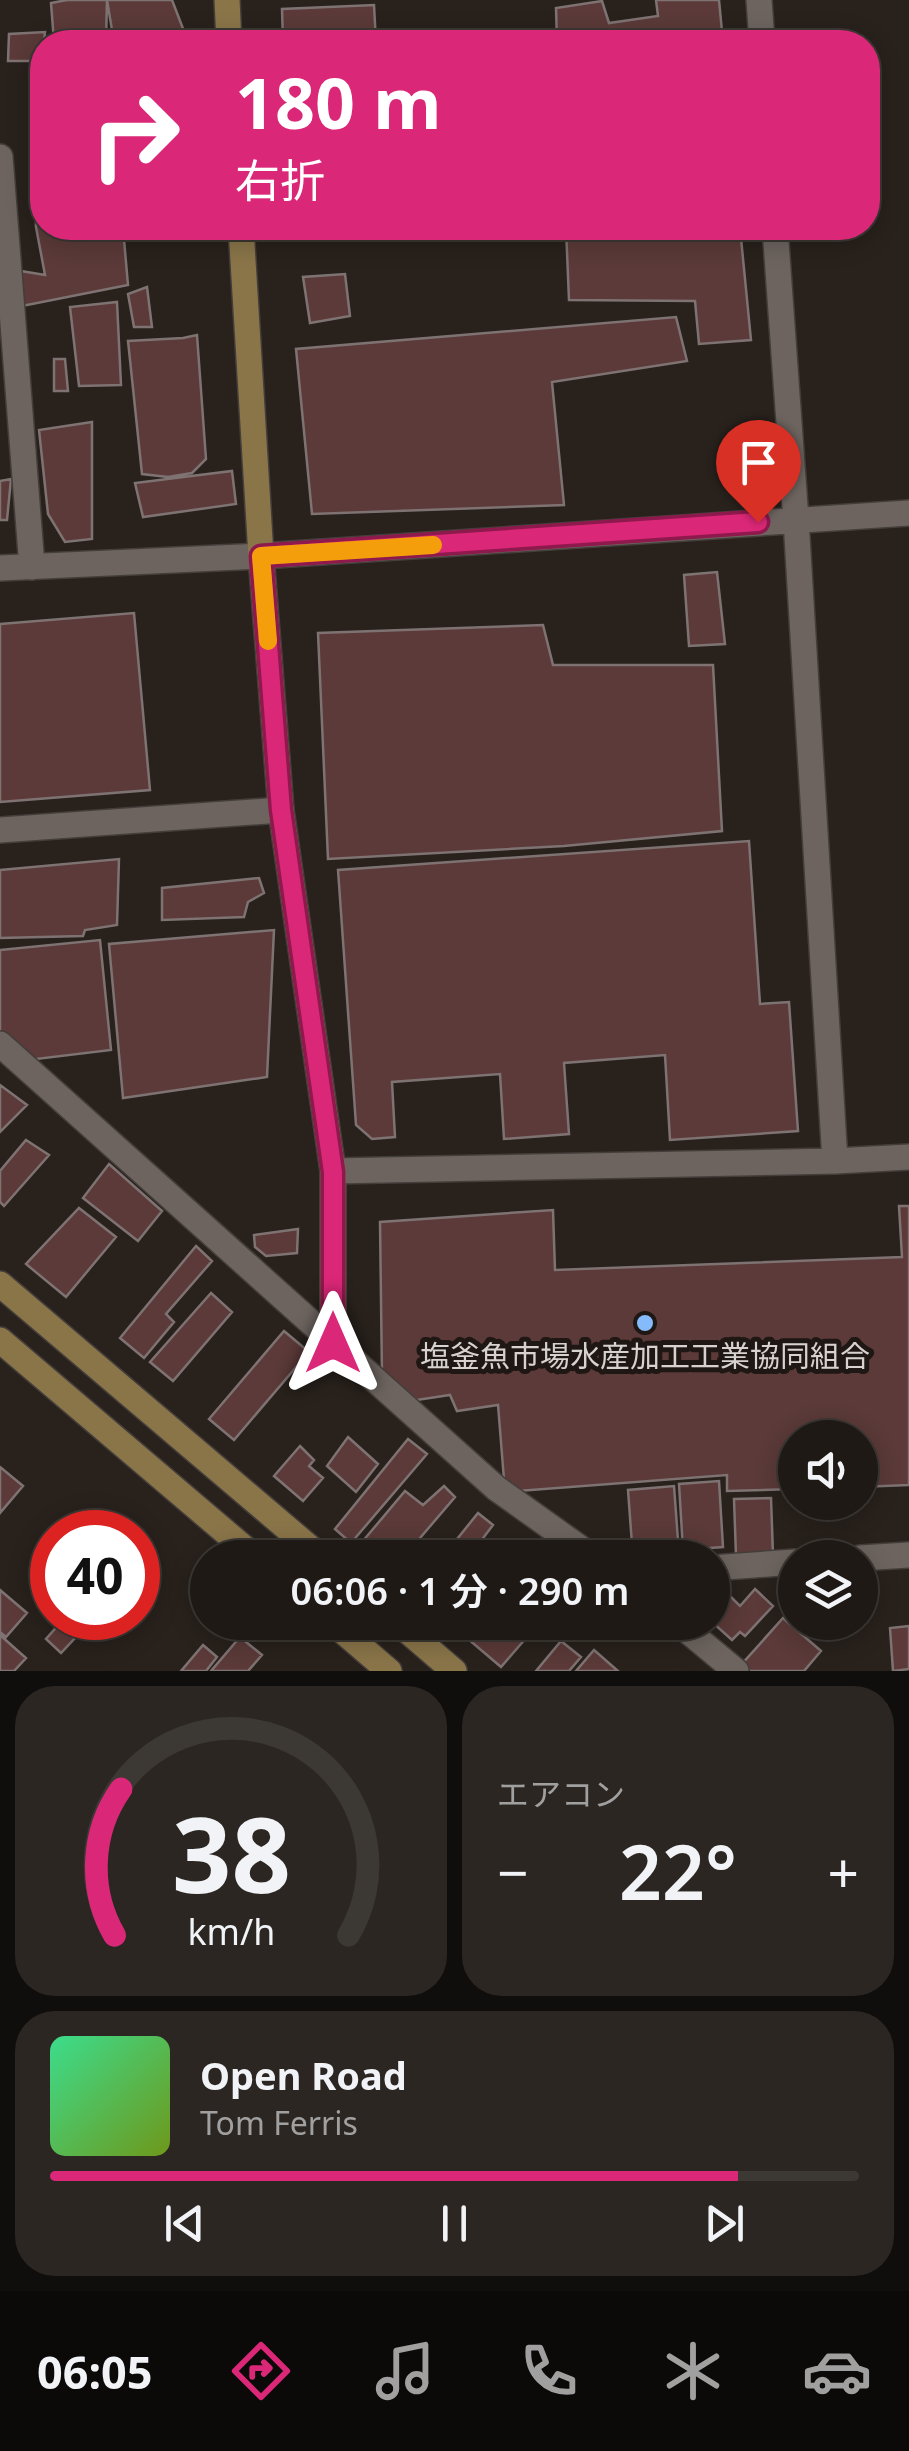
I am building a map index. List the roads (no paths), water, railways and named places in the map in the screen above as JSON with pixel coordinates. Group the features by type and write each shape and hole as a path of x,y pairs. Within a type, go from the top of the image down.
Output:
{"street":[{"path":"227,0 229,30"},
{"path":"759,0 761,30"},
{"path":"0,158 32,567"},
{"path":"242,240 281,810 333,1172 333,1343"},
{"path":"776,240 835,1161"},
{"path":"0,568 261,556 909,513"},
{"path":"0,830 281,810"},
{"path":"0,1044 509,1500 568,1540"},
{"path":"333,1172 909,1157"},
{"path":"0,1284 301,1540"},
{"path":"0,1340 235,1540"},
{"path":"878,1557 909,1554"},
{"path":"730,1567 778,1563"},
{"path":"353,1640 389,1671"},
{"path":"419,1640 454,1671"},
{"path":"698,1640 736,1671"}],"place":[{"name":"塩釜魚市場水産加工工業協同組合","path":"645,1323"}]}
